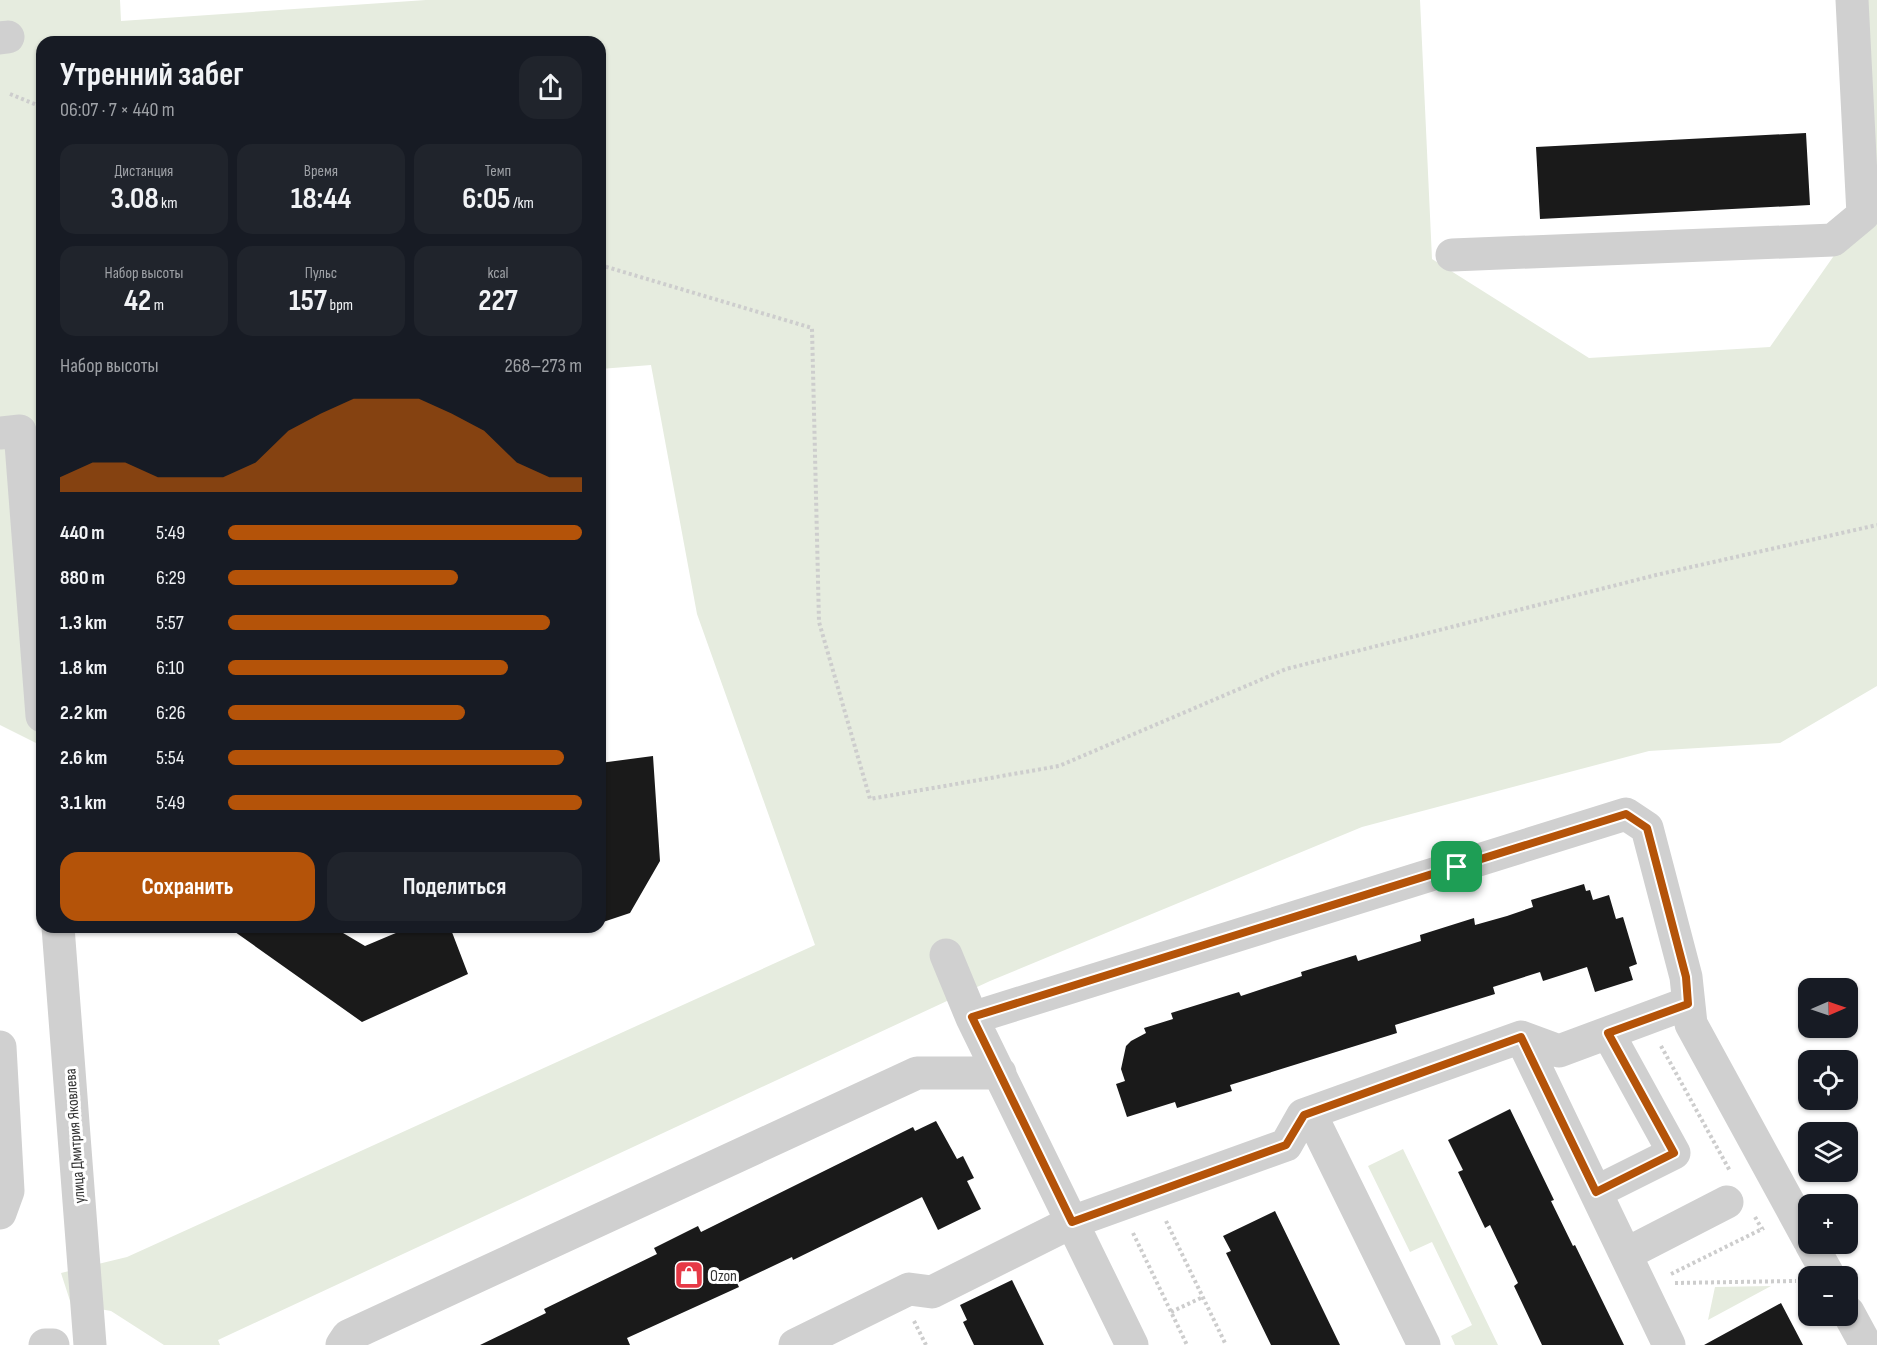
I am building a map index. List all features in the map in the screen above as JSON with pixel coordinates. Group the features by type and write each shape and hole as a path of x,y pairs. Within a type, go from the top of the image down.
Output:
{"street":[{"path":"1452,255 1833,240 1863,215 1852,0"},
{"path":"10,432 36,663"},
{"path":"972,1017 1626,814 1647,828 1686,977 1691,1024 1798,1219"},
{"name":"улица Дмитрия Яковлева","path":"58,933 90,1345"},
{"path":"945,955 972,1017 1132,1345"},
{"path":"795,1345 909,1289 932,1292 1072,1222 1286,1145 1304,1115 1521,1037 1558,1051 1688,1004"},
{"path":"1596,1192 1674,1153 1608,1033"},
{"path":"1521,1037 1626,1254 1646,1283 1669,1345"},
{"path":"0,1047 8,1191 0,1213"},
{"path":"342,1345 348,1336 917,1073 999,1073"},
{"path":"1310,1113 1424,1345"},
{"path":"1626,1254 1737,1197"},
{"path":"1856,1326 1866,1345"},
{"path":"45,1345 53,1345"}],"path":[{"path":"10,94 36,105"},
{"path":"606,267 812,328 819,622 870,799 1059,766 1286,669 1656,575 1877,525"},
{"path":"1647,1019 1737,1197 1762,1229"},
{"path":"1152,1194 1226,1345"},
{"path":"1120,1206 1187,1345"},
{"path":"1646,1283 1762,1229 1798,1232"},
{"path":"1646,1283 1798,1279"},
{"path":"1171,1312 1203,1297"}],"shaded area":[{"path":"0,0 120,0 121,21 426,0 1420,0 1432,259 1589,358 1770,347 1854,227 1841,0 1877,0 1877,686 1780,743 1649,751 1362,827 990,981 218,1340 220,1345 164,1345 111,1311 71,1304 61,1273 127,1257 815,945 697,614 651,365 606,369 606,36 36,36 36,743 0,725"},
{"path":"1403,1149 1498,1345 1455,1345 1451,1336 1472,1325 1432,1242 1410,1252 1368,1166"},
{"path":"1771,1286 1708,1320 1715,1287"}],"building":[{"path":"1806,133 1810,205 1540,219 1536,147"},
{"path":"653,756 660,861 630,913 606,921 606,762"},
{"path":"1584,884 1586,891 1590,890 1593,900 1609,895 1616,919 1623,917 1637,964 1629,967 1633,980 1595,992 1587,967 1543,981 1540,972 1493,987 1495,994 1395,1025 1397,1033 1230,1085 1232,1091 1177,1108 1175,1102 1127,1117 1116,1084 1125,1081 1121,1069 1126,1046 1146,1033 1144,1028 1173,1019 1171,1013 1239,992 1241,996 1302,976 1301,972 1356,955 1358,961 1421,941 1420,935 1474,918 1475,925 1507,916 1533,907 1531,900"},
{"path":"236,933 343,933 365,946 396,933 452,933 468,974 362,1022"},
{"path":"1510,1109 1554,1200 1551,1201 1624,1345 1542,1345 1514,1286 1518,1283 1490,1225 1485,1228 1458,1172 1463,1170 1448,1140"},
{"path":"936,1121 957,1159 963,1156 974,1178 967,1181 981,1209 938,1230 922,1197 793,1260 792,1257 737,1283 739,1287 627,1338 630,1345 480,1345 546,1313 544,1309 657,1254 654,1248 698,1226 701,1232 913,1127 915,1131"},
{"path":"1275,1211 1340,1345 1271,1345 1226,1253 1231,1251 1223,1236"},
{"path":"1012,1280 1044,1345 974,1345 963,1322 967,1320 960,1305"},
{"path":"1781,1303 1803,1345 1704,1345"}],"place":[{"name":"Ozon","path":"689,1275"}],"route":[{"path":"1626,814 1647,828 1686,977 1688,1004 1608,1033 1674,1153 1596,1192 1521,1037 1304,1115 1286,1145 1072,1222 972,1017 1457,867 1626,814"}]}
